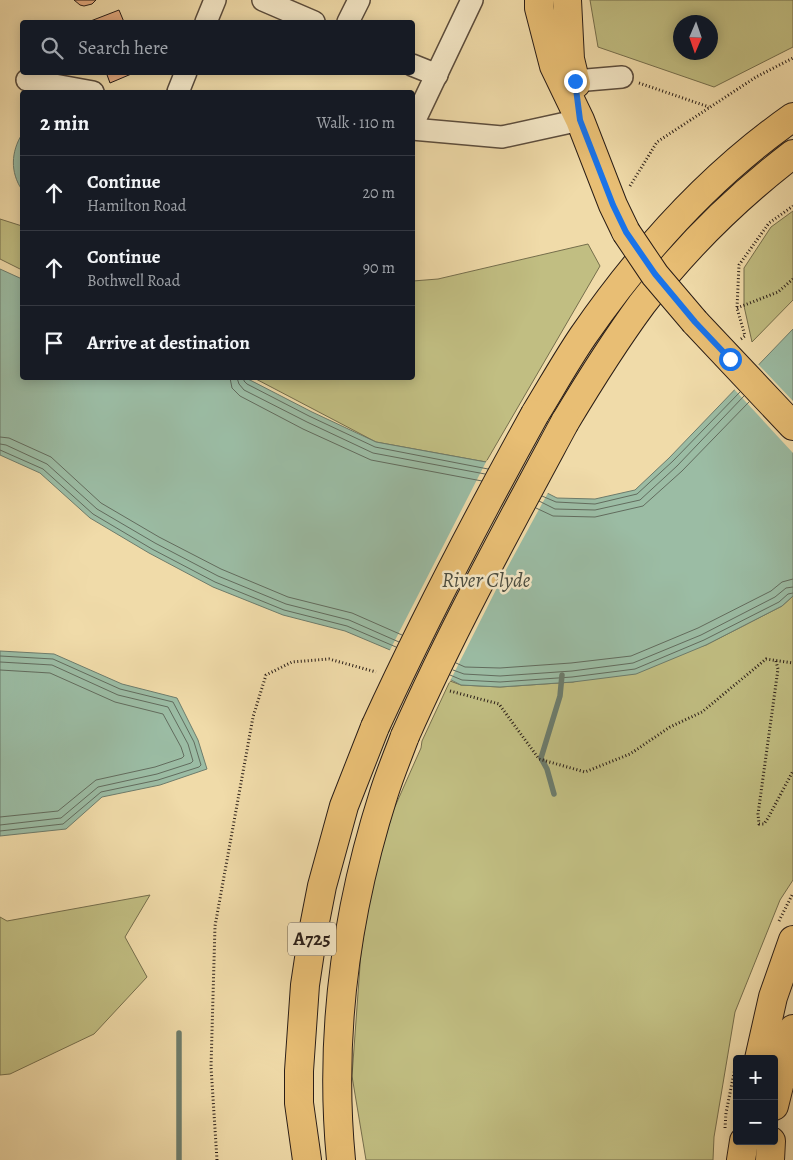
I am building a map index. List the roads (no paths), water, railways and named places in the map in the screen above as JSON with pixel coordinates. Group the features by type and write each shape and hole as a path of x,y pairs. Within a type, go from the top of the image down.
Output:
{"main road":[{"path":"539,0 539,8 554,66 580,120 613,205 626,232 655,274 695,322 735,350 793,426"},
{"path":"567,0 570,59 580,120"},
{"name":"A725","path":"298,1160 298,1103 305,985 322,886 344,806 375,727 409,653 494,488 535,414 587,330 634,267 666,229 742,157 793,117"},
{"name":"A725","path":"342,1160 336,1074 340,1002 356,898 368,844 384,791 429,681 473,593 565,422 619,336 643,303 679,260 715,222 744,194 793,154"},
{"path":"760,1055 773,997 793,940"},
{"path":"775,1100 793,1029"},
{"name":"A725","path":"298,1103 307,1160"},
{"path":"737,1145 742,1160"},
{"path":"770,1160 771,1145"}],"lane":[{"path":"207,20 215,0"},
{"path":"263,0 309,20"},
{"path":"349,20 360,0"},
{"path":"415,122 472,0"},
{"path":"415,66 437,75"},
{"path":"179,90 185,75"},
{"path":"575,81 622,77"},
{"path":"27,80 82,90"},
{"path":"415,128 502,137 580,120"}],"water":[{"path":"20,138 20,186 15,176 13,162"},
{"name":"River Clyde","path":"0,269 20,278 20,380 250,380 376,442 486,462 557,498 595,499 635,490 669,458 793,329 793,596 782,606 706,645 636,674 573,682 500,687 461,685 402,655 345,631 283,615 213,587 149,553 90,518 40,473 0,455"},
{"path":"0,651 54,654 122,684 177,698 198,740 207,769 160,785 102,797 66,829 0,836"}],"waterway":[{"path":"554,794 547,769 541,758 560,696 562,675"},
{"path":"179,1033 179,1160"}]}
